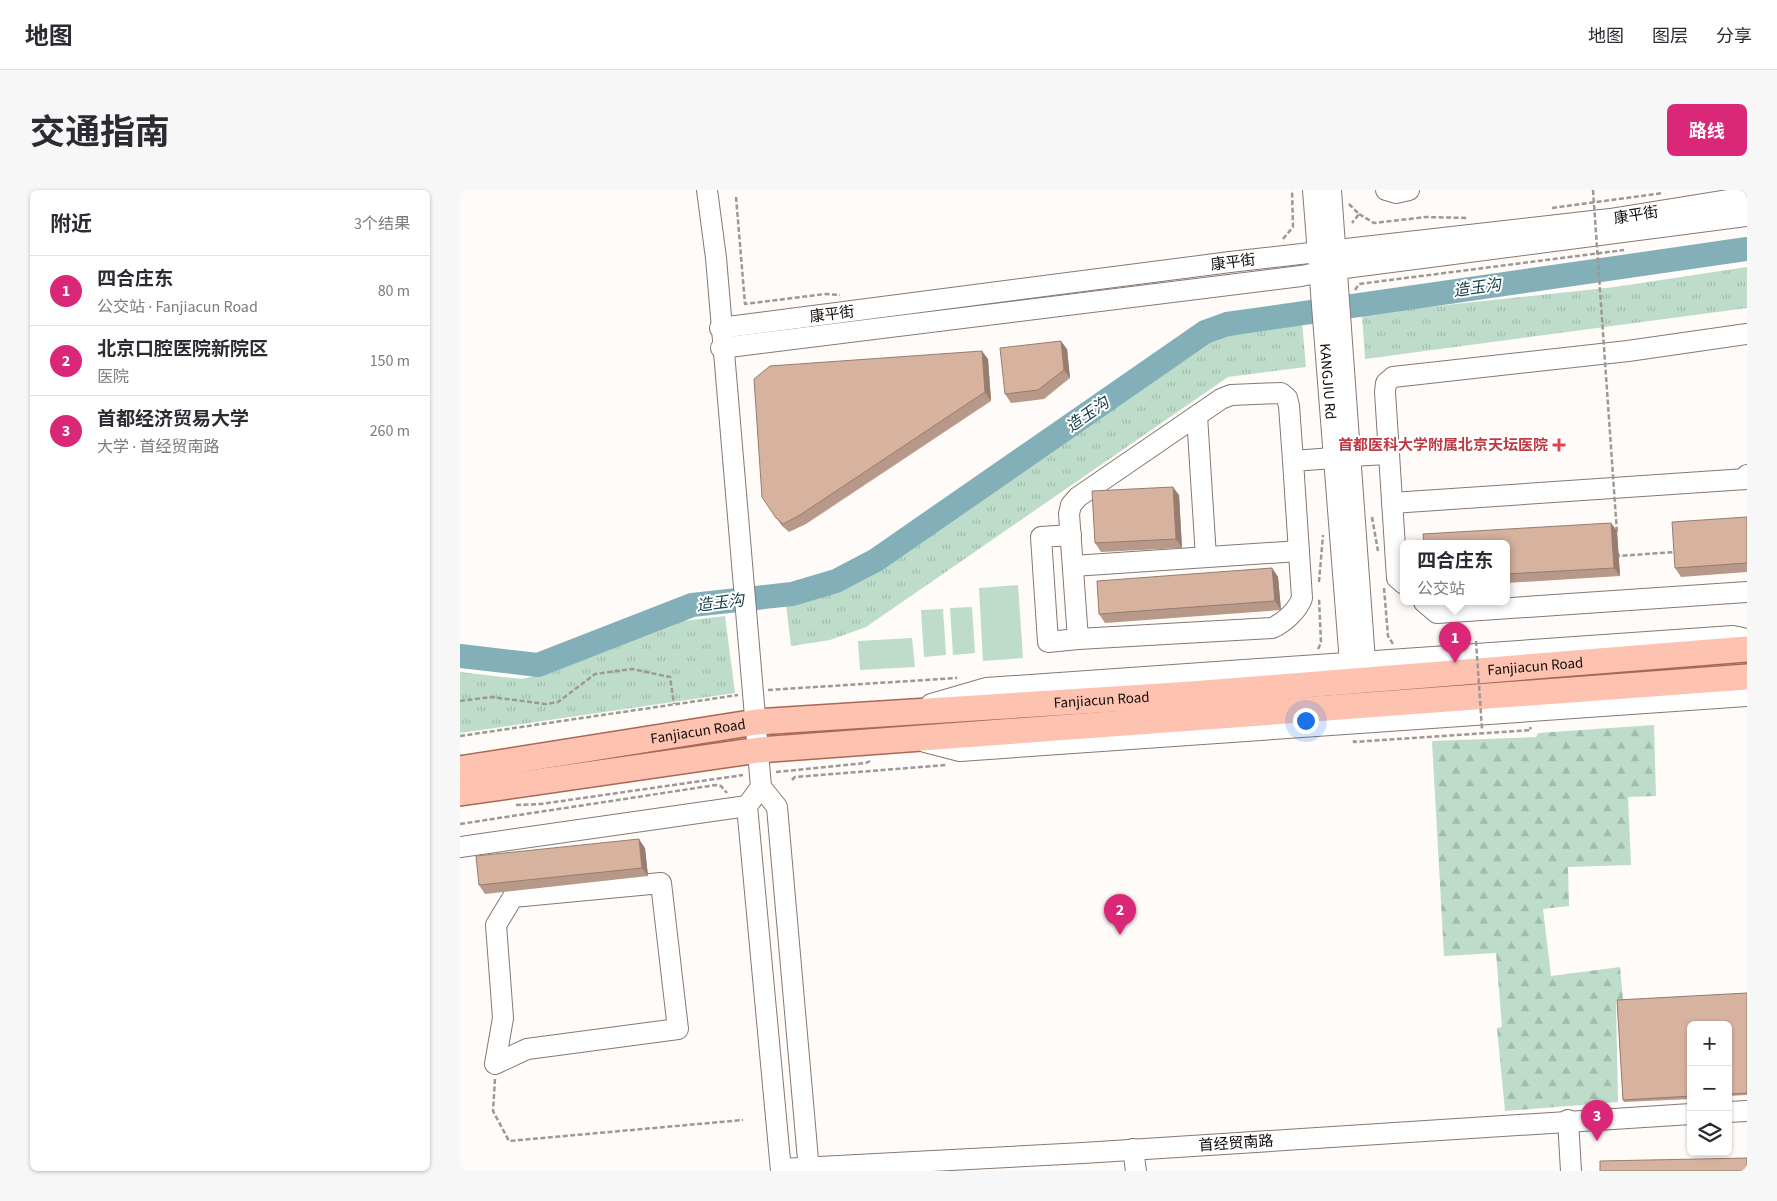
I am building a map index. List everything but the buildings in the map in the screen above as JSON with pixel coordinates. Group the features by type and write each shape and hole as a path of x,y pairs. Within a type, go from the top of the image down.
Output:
{"main road":[{"name":"Fanjiacun Road","path":"460,769 756,722 1242,689 1747,649"},
{"path":"1242,689 1268,668"},
{"name":"Fanjiacun Road","path":"460,793 760,770 905,738 1747,677"}],"street":[{"path":"707,190 716,258 721,338 760,770 777,807 809,1168"},
{"name":"KANGJIU Rd","path":"1313,190 1327,261 1338,295 1332,327 1357,662"},
{"path":"1386,190 1396,193 1409,190"},
{"name":"KANGJIU Rd","path":"1327,261 1340,194"},
{"name":"康平街","path":"1327,261 1747,197"},
{"name":"康平街","path":"721,338 1327,261 1747,216"},
{"path":"1400,581 1397,578 1385,392 1386,383 1393,377 1628,351 1747,334"},
{"path":"1071,535 1041,537 1048,642 1272,628 1278,626 1299,606 1302,598 1287,398 1281,393 1231,395 1221,399 1078,497 1072,505 1069,514 1071,535 1078,639"},
{"path":"1197,416 1206,557"},
{"path":"1293,461 1388,454"},
{"path":"1392,503 1746,479 1747,475"},
{"path":"1073,566 1299,551"},
{"path":"1428,605 1437,613 1747,592"},
{"path":"902,713 986,688 1733,636 1747,639"},
{"path":"905,738 960,751 1747,696"},
{"path":"760,770 740,807 781,1170"},
{"path":"460,847 740,807"},
{"path":"661,883 678,1028 527,1049 495,1064 504,1018 496,925 512,897 661,883"},
{"path":"1732,1112 1747,1111"},
{"name":"首经贸南路","path":"781,1170 1133,1150 1568,1120 1687,1114"},
{"path":"1568,1120 1571,1171"},
{"path":"1133,1150 1136,1171"}],"path":[{"path":"1277,243 1288,235 1293,227 1292,190"},
{"path":"1594,190 1617,539"},
{"path":"1544,209 1670,192"},
{"path":"1340,194 1359,214 1374,223 1426,217 1475,218"},
{"path":"736,197 745,304 825,294 845,295"},
{"path":"1352,223 1359,214"},
{"path":"1338,295 1359,284 1626,250"},
{"path":"1314,650 1319,648 1321,643 1318,580 1322,527"},
{"path":"1618,548 1618,556 1679,552"},
{"path":"1476,641 1482,729"},
{"path":"460,702 491,697 546,704 558,702 595,674 632,669 670,677 674,704"},
{"path":"460,736 753,692 961,678"},
{"path":"514,805 541,804 760,770 866,763 873,758"},
{"path":"460,824 716,785 725,789 740,807"},
{"path":"495,1064 494,1111 509,1141 743,1120"}],"green space":[{"path":"1747,267 1747,308 1365,359 1362,314 1615,287"},
{"path":"1302,322 1306,367 1228,377 866,627 830,640 791,646 786,605 841,588 868,576 1209,339 1227,333"},
{"path":"1018,585 1023,658 983,661 979,588"},
{"path":"972,607 975,653 953,655 950,608"},
{"path":"943,609 946,655 924,657 921,610"},
{"path":"725,616 735,693 460,733 460,672 522,679 544,674 683,621"},
{"path":"912,638 915,667 860,670 858,641"},
{"path":"1654,725 1656,796 1628,797 1631,865 1568,867 1569,906 1543,909 1551,976 1620,967 1623,1000 1616,1000 1618,1102 1505,1111 1497,1028 1502,1027 1496,953 1444,956 1432,741 1536,737 1538,733"}],"waterway":[{"name":"造玉沟","path":"460,656 538,665 692,605 792,594 836,581 876,560 1205,332 1227,324 1747,249"}],"place":[{"name":"首都医科大学附属北京天坛医院","path":"1559,445"},
{"name":"四合庄东","path":"1455,663"},
{"name":"北京口腔医院新院区","path":"1120,935"},
{"name":"首都经济贸易大学","path":"1597,1141"}]}
